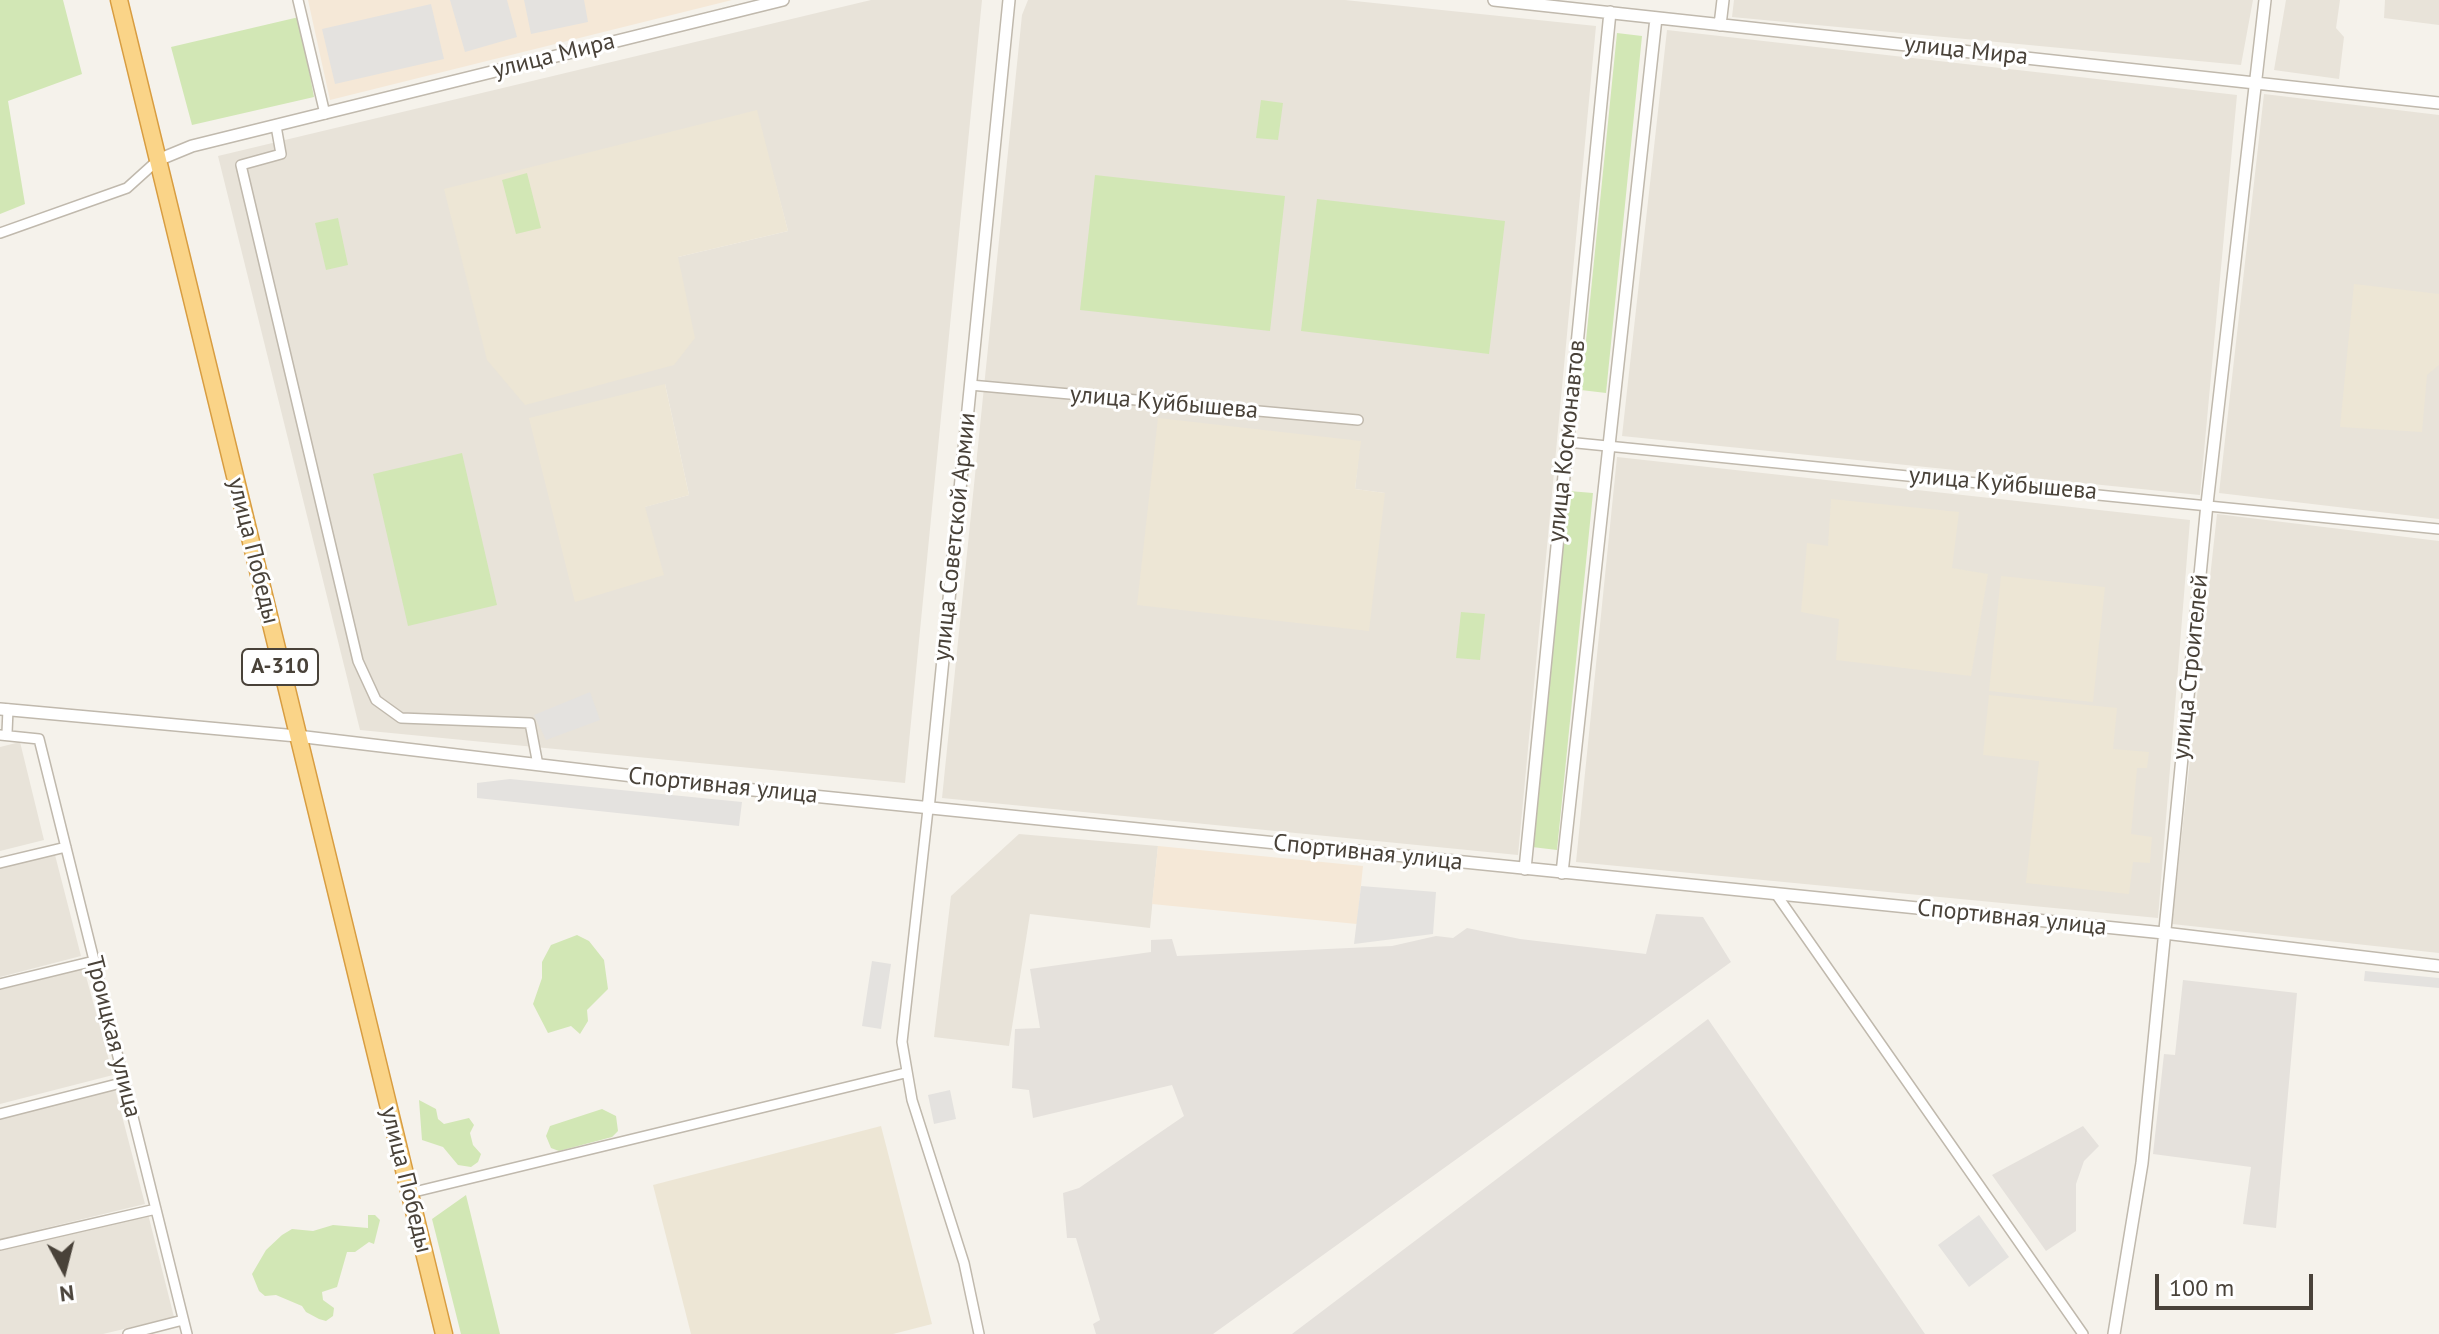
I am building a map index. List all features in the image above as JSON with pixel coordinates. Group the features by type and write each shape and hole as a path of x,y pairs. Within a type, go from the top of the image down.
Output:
{"highway":[{"name":"улица Победы","path":"119,0 444,1334"}],"street":[{"path":"298,0 325,114"},
{"name":"улица Мира","path":"158,160 192,146 783,0"},
{"name":"улица Советской Армии","path":"979,1334 964,1263 905,1073 903,1014 928,809 1009,0"},
{"name":"улица Мира","path":"1494,0 1550,3 1656,18 2439,103"},
{"path":"1720,25 1723,0"},
{"name":"улица Строителей","path":"2114,1334 2142,1163 2207,504 2252,83 2265,0"},
{"name":"улица Космонавтов","path":"1525,869 1610,12"},
{"name":"улица Космонавтов","path":"1562,873 1656,18"},
{"path":"276,126 281,154 241,165 358,661 376,700 401,718 530,723 538,765"},
{"path":"0,233 127,188 158,160"},
{"name":"улица Куйбышева","path":"970,385 1358,420"},
{"name":"улица Куйбышева","path":"1567,442 2439,529"},
{"path":"4,709 4,734"},
{"name":"Спортивная улица","path":"4,709 297,736 928,809 2164,933 2439,966"},
{"name":"Троицкая улица","path":"4,734 39,739 187,1334"},
{"path":"0,863 66,847"},
{"path":"1776,894 2083,1334"},
{"path":"0,984 94,961"},
{"path":"410,1193 905,1073"},
{"path":"0,1114 125,1082"},
{"path":"0,1245 156,1209"},
{"path":"128,1334 183,1320"}],"shaded area":[{"path":"308,0 732,0 330,100"},
{"path":"450,0 507,0 517,37 465,52"},
{"path":"524,0 584,0 588,22 531,34"},
{"path":"871,0 982,0 905,783 360,730 218,156","holes":["756,111 788,231 678,257","665,384 689,495 644,507"]},
{"path":"1028,0 1345,0 1596,26 1518,855 942,798 1022,15","holes":["1360,441 1355,489 1385,493 1137,605"]},
{"path":"1734,0 2253,0 2241,65 1732,17"},
{"path":"2286,0 2340,0 2336,28 2344,37 2339,79 2274,70"},
{"path":"2385,0 2439,0 2439,25 2384,18"},
{"path":"431,4 444,59 335,84 322,29"},
{"path":"1667,30 2237,95 2200,495 1622,436"},
{"path":"2264,94 2439,115 2439,519 2219,493"},
{"path":"757,110 788,231 678,257 695,338 674,365 525,405 487,360 444,189"},
{"path":"2354,284 2439,294 2439,365 2427,375 2422,432 2340,427"},
{"path":"665,384 689,495 645,507 664,575 575,602 529,418"},
{"path":"1158,418 1361,441 1355,489 1385,493 1369,631 1137,605"},
{"path":"1617,457 2190,520 2158,918 1576,862"},
{"path":"1831,499 1959,512 1952,568 1988,574 1971,676 1836,660 1839,619 1801,612 1807,543 1828,546"},
{"path":"2217,514 2439,541 2439,953 2172,924"},
{"path":"2001,576 2105,587 2093,702 1989,691"},
{"path":"590,692 600,720 546,740 534,715"},
{"path":"1989,695 2117,708 2113,749 2149,752 2147,768 2137,768 2131,834 2152,837 2150,863 2133,862 2129,894 2026,883 2039,761 1983,755"},
{"path":"20,742 44,840 0,851 0,747"},
{"path":"510,779 742,802 739,826 477,798 477,783"},
{"path":"1019,834 1158,846 1150,928 1030,914 1009,1046 934,1037 951,896"},
{"path":"1158,846 1363,866 1357,924 1152,904"},
{"path":"55,855 81,956 0,977 0,868"},
{"path":"1361,886 1436,892 1433,934 1354,944"},
{"path":"1656,914 1703,917 1731,962 1213,1334 1096,1334 1093,1324 1100,1320 1076,1238 1067,1238 1063,1193 1079,1188 1184,1116 1172,1085 1033,1118 1029,1090 1012,1088 1015,1029 1040,1028 1030,969 1151,952 1151,940 1172,939 1177,956 1392,946 1436,936 1453,938 1467,928 1520,939 1646,954"},
{"path":"872,961 891,964 881,1029 862,1026"},
{"path":"84,969 113,1075 0,1104 0,990"},
{"path":"2365,971 2439,978 2439,988 2364,981"},
{"path":"2183,980 2297,993 2276,1228 2243,1224 2251,1167 2153,1154 2164,1054 2175,1055"},
{"path":"1708,1019 1925,1334 1292,1334"},
{"path":"115,1089 145,1204 0,1239 0,1119"},
{"path":"950,1090 956,1119 934,1124 928,1095"},
{"path":"881,1126 932,1324 893,1334 691,1334 653,1185"},
{"path":"2083,1126 2099,1146 2084,1161 2076,1184 2076,1231 2046,1251 1992,1175"},
{"path":"148,1214 174,1317 103,1334 0,1334 0,1250"},
{"path":"1979,1215 2009,1257 1969,1287 1938,1245"}],"green space":[{"path":"0,0 63,0 82,74 8,101 25,204 0,214"},
{"path":"299,17 314,97 192,125 171,47"},
{"path":"1617,33 1642,36 1606,393 1581,390"},
{"path":"1261,100 1283,103 1278,140 1256,138"},
{"path":"527,173 541,228 516,234 502,180"},
{"path":"1095,175 1285,196 1270,331 1080,310"},
{"path":"1317,199 1505,221 1489,354 1301,331"},
{"path":"338,218 348,265 326,270 315,223"},
{"path":"462,453 497,605 408,626 373,474"},
{"path":"1569,491 1593,493 1557,850 1532,847"},
{"path":"1461,612 1485,614 1480,660 1456,658"},
{"path":"577,935 589,941 604,960 608,989 587,1010 588,1021 580,1034 571,1026 548,1033 533,1004 542,978 542,962 551,945"},
{"path":"419,1100 436,1109 438,1119 444,1124 469,1118 474,1125 470,1133 473,1145 481,1154 478,1162 471,1167 458,1165 443,1147 422,1140"},
{"path":"602,1109 616,1116 618,1131 612,1137 559,1151 551,1148 546,1136 550,1126"},
{"path":"466,1195 500,1334 461,1334 432,1219"},
{"path":"368,1215 375,1215 380,1220 374,1244 369,1242 355,1252 347,1252 337,1287 322,1292 323,1300 334,1308 333,1316 326,1321 306,1312 302,1306 276,1295 265,1296 259,1291 252,1274 266,1250 282,1235 292,1229 313,1231 333,1225 368,1228"}]}
